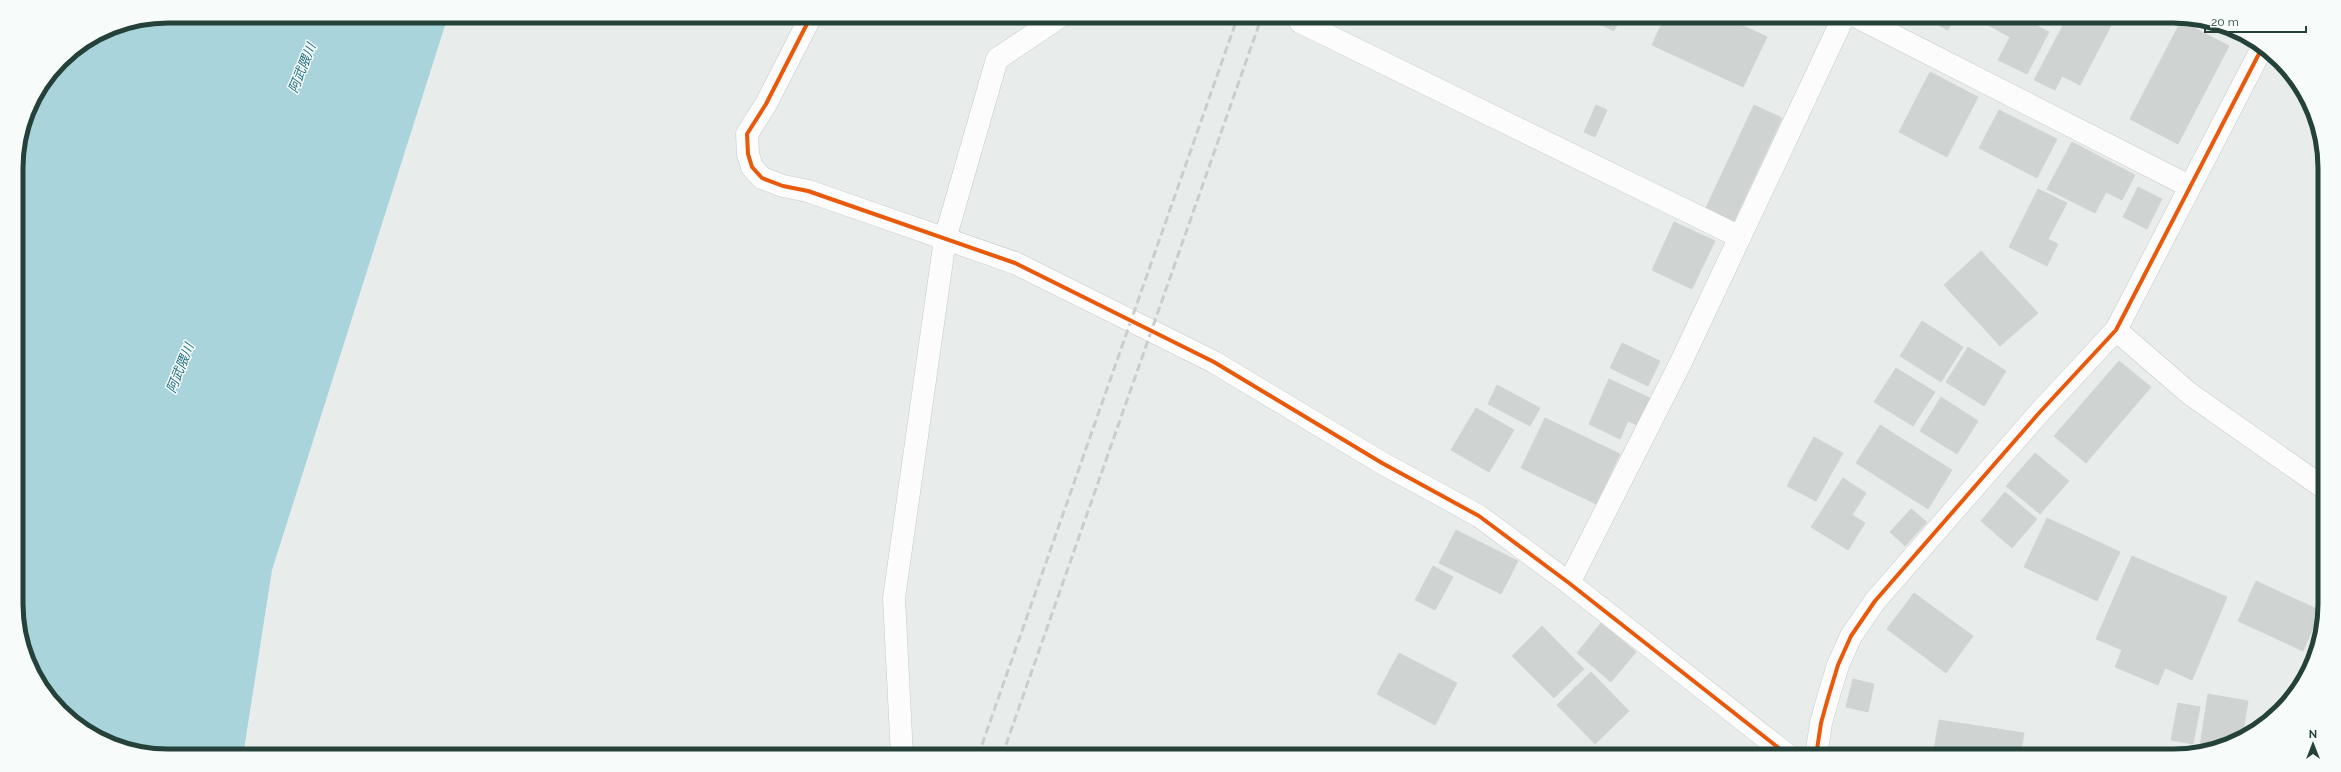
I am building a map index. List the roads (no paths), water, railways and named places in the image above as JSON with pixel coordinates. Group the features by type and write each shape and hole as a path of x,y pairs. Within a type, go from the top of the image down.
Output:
{"street":[{"path":"807,23 766,104 747,134 748,154 752,167 762,178 783,186 808,191 1015,263 1214,362 1382,463 1479,516 1569,583 1780,749"},
{"path":"902,749 894,598 945,239 997,59 1051,23"},
{"path":"1302,23 1740,237"},
{"path":"1569,583 1644,436 1841,23"},
{"path":"1869,23 2189,186"},
{"path":"1817,749 1821,724 1838,665 1851,636 1875,601 2039,413 2116,330 2189,186 2260,52"},
{"path":"2116,330 2190,394 2318,484"}],"water":[{"name":"阿武隈川","path":"159,23 446,23 272,570 244,749 159,749 131,744 113,738 96,730 72,713 59,700 42,676 28,641 23,613 23,159 28,131 42,96 59,72 72,59 96,42 131,28"}],"railway":[{"path":"980,749 1236,23"},
{"path":"1004,749 1260,23"}]}
